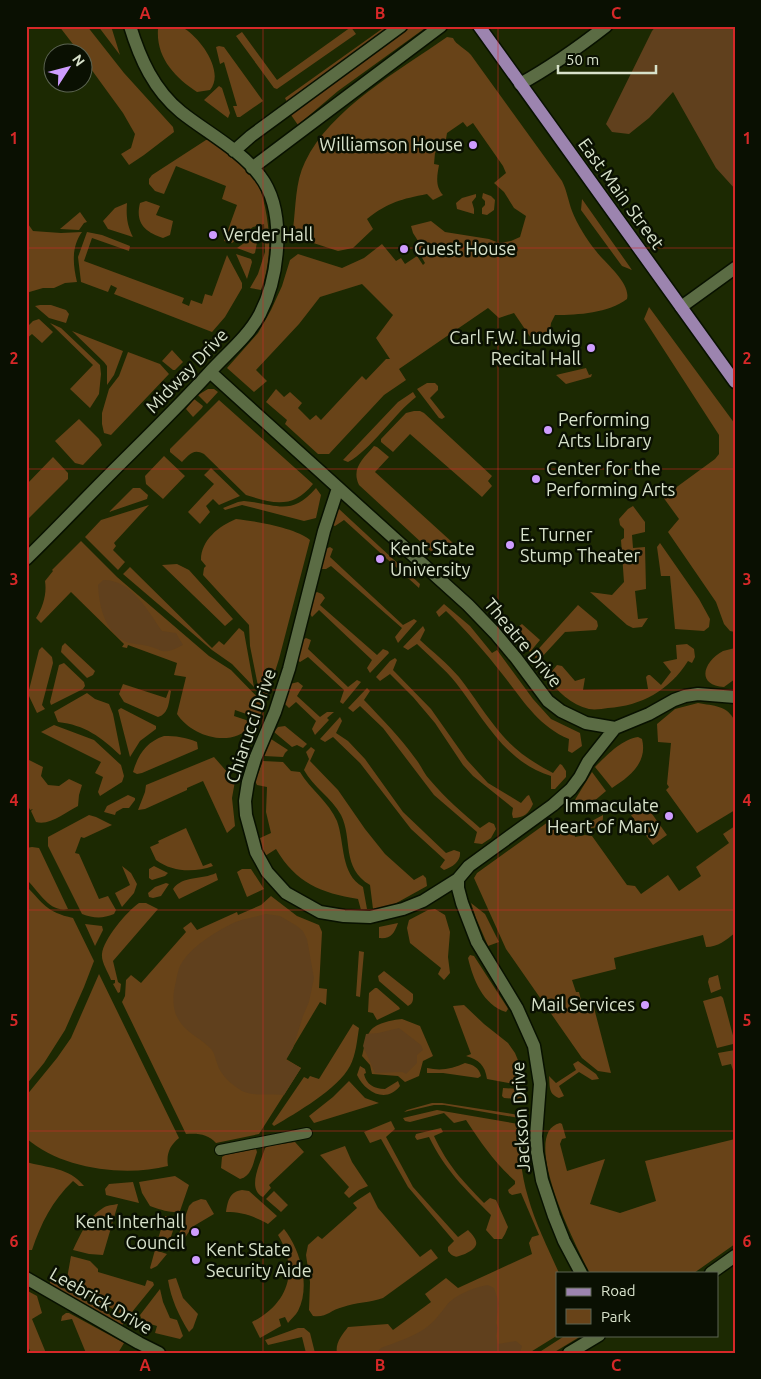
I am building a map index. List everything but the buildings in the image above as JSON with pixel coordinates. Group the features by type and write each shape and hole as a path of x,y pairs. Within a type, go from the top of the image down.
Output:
{"main road":[{"name":"East Main Street","path":"479,26 735,382"}],"street":[{"name":"Midway Drive","path":"26,559 247,333 260,315 268,295 277,260 277,233 269,190 260,176 234,151 180,112 163,94 148,71 130,26"},
{"path":"234,151 251,136 401,26"},
{"path":"252,168 441,26"},
{"path":"520,84 569,54 606,26"},
{"path":"680,307 735,268"},
{"name":"Theatre Drive","path":"210,372 468,605 506,645 548,701 561,711 580,721 615,728"},
{"name":"Chiarucci Drive","path":"338,488 324,531 289,668 275,712 254,759 245,801 249,829 260,860 277,884 296,900 320,912 344,916 370,917 395,912 423,901 458,879 469,866 553,805 571,789 588,762 615,728"},
{"path":"615,728 685,696 698,694 735,697"},
{"name":"Jackson Drive","path":"458,879 462,903 477,942 517,1008 534,1046 540,1084 536,1136 542,1180 554,1216 581,1272"},
{"path":"220,1150 307,1133"},
{"path":"712,1272 735,1256"},
{"name":"Leebrick Drive","path":"26,1278 159,1353"},
{"path":"569,1353 596,1336"}],"green space":[{"path":"59,26 87,26 124,73 173,127 174,132 129,165 121,154 131,148 135,134 123,113 92,70 92,42 71,42"},
{"path":"98,26 111,26 120,55"},
{"path":"162,26 183,27 204,48 213,65 215,74 214,83 210,90 197,92 181,80 168,66 160,49 158,39 158,29"},
{"path":"386,26 394,26 288,104 285,98"},
{"path":"410,26 428,26 338,91 298,125 291,115 305,102"},
{"path":"351,27 356,34 277,89 274,88 236,36 242,32 277,80"},
{"path":"447,37 453,38 456,43 471,55 562,181 579,226 593,247 625,286 627,299 602,310 583,314 555,315 551,323 549,337 538,344 531,338 514,313 499,318 488,308 399,369 406,380 384,395 329,454 318,454 285,424 287,420 266,402 276,389 284,397 290,392 302,403 298,408 310,420 316,415 321,420 362,376 366,380 386,359 390,359 376,338 393,315 362,284 320,297 299,324 256,370 267,381 254,392 227,368 258,333 282,286 290,260 298,254 342,268 364,258 382,244 396,261 401,258 405,264 417,256 423,265 425,263 416,247 420,244 411,226 431,221 445,232 489,239 499,243 520,237 526,216 514,208 504,192 494,183 506,173 503,166 473,123 467,127 463,122 447,133 444,151 439,147 435,153 434,164 439,165 437,177 440,192 443,195 433,200 427,194 418,196 396,202 382,209 367,219 373,229 353,248 338,251 301,239 293,229 299,178 305,162 316,143 331,125 368,92"},
{"path":"216,47 224,47 263,101 240,117 237,117 233,106 237,106 224,62 220,64"},
{"path":"219,86 222,88 230,113 228,118 204,100"},
{"path":"206,140 217,140 247,170 261,190 269,238 267,269 261,290 250,288 258,274 265,252 264,224 253,227 232,243 224,241 237,205 222,199 226,186 176,166 164,194 155,191 149,184 149,179 152,175"},
{"path":"483,193 495,200 494,210 487,215 482,214 482,208 485,205 485,201 482,198"},
{"path":"476,194 472,202 474,214 457,209 456,203 462,198"},
{"path":"582,199 632,270 622,266 581,210"},
{"path":"146,201 160,206 156,215 173,221 170,235 163,238 146,230 143,226 140,221 139,210 140,203"},
{"path":"127,203 127,220 133,237 108,229 103,221 115,208"},
{"path":"80,212 87,222 79,230 60,229"},
{"path":"26,221 33,231 82,232 76,244 74,256 77,282 65,283 54,288 43,288 26,293"},
{"path":"87,232 102,235 130,246 129,251 92,238 84,261 184,298 182,303 189,306 191,300 202,304 205,294 212,296 227,255 242,283 242,288 225,317 212,332 114,294 117,288 111,285 108,292 81,282 78,257"},
{"path":"256,235 258,237 255,253 237,248"},
{"path":"236,254 251,259 252,262 247,279"},
{"path":"51,305 66,310 69,314 66,323 49,318 35,306"},
{"path":"649,307 735,424 735,632 730,631 724,624 716,602 668,532 679,519 663,497 715,459 719,454 719,435 644,319"},
{"path":"39,319 53,332 42,343 32,334 26,339 26,328 33,321"},
{"path":"50,323 61,328 100,365 99,394 90,408 70,389 93,365"},
{"path":"72,331 123,351 114,375 107,385 107,366"},
{"path":"172,350 183,362 175,370 162,361"},
{"path":"128,352 160,364 169,374 111,435 104,433 102,413 109,389 119,376"},
{"path":"586,368 589,375 592,374 591,377 566,384 556,375"},
{"path":"427,383 435,383 438,386 438,390 430,398 445,417 442,419 439,418 417,389"},
{"path":"208,389 214,389 218,392 207,404 198,395"},
{"path":"413,392 416,397 365,450 348,462 343,460 398,402"},
{"path":"194,399 203,406 193,417 186,409"},
{"path":"219,400 313,484 306,492 290,501 265,501 246,495 204,454 194,452 182,462 170,452 170,449"},
{"path":"414,411 424,413 492,476 488,481 492,486 482,497 410,434 393,452 381,442 381,439 406,413"},
{"path":"79,419 99,439 102,445 83,465 75,463 55,441"},
{"path":"374,446 389,457 375,472 453,543 435,555 359,485 356,474 357,469"},
{"path":"164,456 185,476 163,499 146,484 145,476"},
{"path":"53,457 68,473 68,479 26,521 26,485"},
{"path":"211,468 240,496 219,505 213,499 206,506 210,512 200,524 188,512 214,484 204,475"},
{"path":"133,488 140,488 148,495 147,499 109,512"},
{"path":"316,488 321,495 316,518 304,521 242,505 225,510 223,508 244,501 275,506 291,506 299,503"},
{"path":"149,505 114,543 116,546 113,550 125,562 118,570 85,537 101,520"},
{"path":"633,506 645,522 645,532 632,535 633,548 645,547 646,589 635,591 638,619 648,618 642,627 633,628 627,625 590,592 612,595 624,582 621,540 624,538 624,529 620,525 619,519"},
{"path":"339,509 420,584 419,588 344,520 335,526 332,525 336,510"},
{"path":"236,519 264,523 295,532 310,540 279,659 266,700 258,686 250,646 249,625 203,575 206,566 201,560 204,546 217,530"},
{"path":"81,541 117,577 209,656 231,670 264,704 260,716 255,717 235,710 234,716 249,721 251,726 243,733 233,737 222,738 201,734 183,722 177,714 186,677 174,675 177,663 128,645 127,648 122,647 124,644 71,592 41,623 36,618 44,600 45,581 52,570"},
{"path":"660,543 699,599 710,619 709,627 704,631 675,629 670,576 661,576 657,547"},
{"path":"330,547 333,549 330,557 403,625 414,619 417,621 398,643 395,637 402,628 331,566 326,569 320,569 323,550"},
{"path":"177,564 189,570 233,619 225,626 162,565"},
{"path":"130,567 212,648 219,641 224,645 239,628 244,632 254,687 232,664 212,650 123,574"},
{"path":"317,592 325,598 320,605 377,655 383,649 388,651 389,653 370,673 367,668 372,660 319,610 312,617 307,609 314,594"},
{"path":"444,604 470,626 492,653 497,650 533,699 551,719 580,733 582,746 572,753 568,751 569,739 548,727 532,712 461,626 446,611 439,617 436,612"},
{"path":"578,605 597,621 598,626 596,630 565,632 537,660 533,655"},
{"path":"522,624 540,640 530,652 513,630"},
{"path":"423,626 425,630 420,640 459,677 491,722 508,742 526,757 553,773 560,764 562,765 566,771 566,777 555,789 551,789 551,776 521,761 508,750 486,725 452,678 417,644 408,650 403,647"},
{"path":"306,638 311,640 308,649 348,687 357,680 361,682 343,704 340,702 344,690 308,657 300,662 295,659 298,642"},
{"path":"65,643 95,671 93,675 87,678 61,652 62,646"},
{"path":"687,644 694,649 695,657 692,663 688,661 673,680 654,695 620,707 589,709 582,707 565,697 547,677 557,665 562,666 575,681 585,678 583,690 648,689 646,677 650,675 661,685 671,672 663,662 677,659 676,645"},
{"path":"42,647 52,657 53,663 42,705 45,709 37,713 28,694 39,650"},
{"path":"735,648 735,679 724,687 709,682 706,677 707,666 716,655"},
{"path":"395,658 397,660 393,670 431,709 467,760 488,783 521,803 529,795 533,804 526,814 513,818 513,808 473,776 463,765 435,723 413,697 390,674 380,681 376,677"},
{"path":"64,663 84,682 85,686 83,689 51,705 50,702 59,665"},
{"path":"298,682 303,686 297,696 320,717 327,712 334,712 327,718 329,720 315,735 312,729 316,721 296,702 289,708 283,702 290,684"},
{"path":"123,684 166,698 169,690 171,691 166,710 158,717 124,702 119,694"},
{"path":"367,688 370,691 364,700 391,728 436,787 480,828 489,822 494,824 496,829 491,838 482,844 474,843 477,832 434,795 383,728 360,706 353,712 348,708"},
{"path":"87,693 95,699 109,704 113,714 120,755 92,733 76,726 58,722 54,712"},
{"path":"698,703 724,709 735,721 735,810 697,833 666,790 669,787 667,784 671,743 658,742 657,724 675,709"},
{"path":"121,708 156,726 156,729 140,741 130,757 118,710"},
{"path":"340,717 342,721 336,733 348,741 365,759 403,812 446,853 454,850 460,852 458,861 453,865 444,870 440,867 445,860 411,829 360,763 333,737 325,742 320,739"},
{"path":"54,725 94,740 121,765 124,776 122,782 100,796 98,792 103,777 95,773 101,762 41,732"},
{"path":"285,726 307,744 303,748 297,745 292,747 274,732 278,727"},
{"path":"164,736 193,740 197,742 198,749 142,773 137,774 133,772 137,760 144,750 152,742"},
{"path":"638,737 642,739 643,748 640,762 631,774 612,788 595,767 620,744"},
{"path":"271,739 288,750 283,757 264,756"},
{"path":"311,747 315,750 310,761 338,790 385,854 414,880 423,875 426,878 427,886 391,906 373,909 370,885 361,878 351,862 345,824 341,815 304,770 309,759 306,752"},
{"path":"214,757 235,781 232,798 235,826 227,833 203,781 145,809 138,810 146,785"},
{"path":"29,760 43,767 41,776 48,785 59,786 69,779 82,785 78,806 58,818 47,822 36,822 31,811 33,809 30,810 26,801 26,761"},
{"path":"263,761 283,762 291,771 300,772 334,814 347,866 350,874 363,887 367,909 361,910 358,899 321,890 301,878 284,861 276,849 265,856 258,839 271,833 266,812 267,787 257,785 255,781"},
{"path":"592,772 606,791 586,808 577,806 573,803"},
{"path":"128,795 135,798 129,808 123,808 116,812 115,815 104,812 107,806"},
{"path":"645,804 667,835 653,845 631,815"},
{"path":"89,815 112,825 84,838 81,837 75,853 79,854 99,899 108,896 116,910 110,916 94,917 82,914 48,846 48,837"},
{"path":"603,815 601,824 597,827 574,829 575,837 592,836 627,885 635,886 641,894 668,875 679,891 701,876 696,867 729,843 723,834 735,826 735,933 722,943 710,947 706,947 703,935 614,958 616,969 572,980 576,992 579,992 582,1004 590,1002 593,1004 611,1073 598,1071 582,1058 506,949 474,878 477,873 548,822 550,824 588,823"},
{"path":"186,828 203,866 211,863 213,866 198,870 183,870 169,867 156,860 150,847 159,843 158,841"},
{"path":"26,848 39,848 68,909 55,908 44,900 26,879"},
{"path":"122,866 131,873 137,884 134,893 122,907 115,893 130,885"},
{"path":"154,866 168,873 165,876 152,880 149,878 149,869"},
{"path":"242,869 251,869 264,889 247,897 237,872"},
{"path":"216,873 218,880 179,899 173,889 187,880"},
{"path":"166,883 169,884 161,896 149,897 148,893 155,887"},
{"path":"26,886 51,910 73,918 94,961 65,1030 44,1063 26,1085"},
{"path":"271,896 297,916 319,925 322,932 319,988 327,989 326,1005 320,1002 286,1059 301,1068 259,1134 216,1143 202,1135 186,1134 122,1002 125,996 126,980 131,975 141,983 186,932 183,928 191,922 197,930 237,912 238,915 261,905"},
{"path":"139,903 146,903 158,909 113,961 118,982 121,984 120,992 118,993 113,984 115,980 111,980 104,964 102,957 103,948 116,926"},
{"path":"471,903 485,914 499,942 488,946"},
{"path":"435,909 445,915 450,932 448,957 450,973 444,980 438,974 441,968 410,943 407,928 409,920 428,910"},
{"path":"398,923 392,935 386,938 379,938 379,927"},
{"path":"85,924 102,926 103,930 95,946"},
{"path":"359,951 364,952 360,997 356,996"},
{"path":"470,955 474,956 507,1007 506,1012 491,1004 480,990 470,966 468,958"},
{"path":"384,971 413,994 413,1001 410,1005 408,1006 379,981 378,976"},
{"path":"99,974 179,1138 169,1150 168,1166 132,1171 94,1168 57,1157 40,1149 26,1138 26,1096 71,1038"},
{"path":"718,975 721,989 711,993 708,982 709,978"},
{"path":"375,988 400,1009 377,1020 373,1013 368,1012 369,993"},
{"path":"721,996 735,1043 717,1048 703,1001"},
{"path":"464,1005 508,1043 515,1053 522,1070 518,1071 518,1080 524,1083 514,1084 487,1079 481,1064 466,1056 471,1054 453,1006"},
{"path":"402,1019 420,1026 433,1056 423,1061 419,1076 405,1082 398,1076 372,1074 370,1065 362,1056 366,1038 371,1030 384,1023"},
{"path":"353,1024 359,1028 356,1047 352,1062 344,1075 316,1100 274,1126 272,1124 304,1077 308,1079 310,1076 319,1079"},
{"path":"735,1050 735,1077 731,1064 722,1066 718,1053"},
{"path":"578,1061 596,1074 599,1079 592,1080 579,1072 559,1086 564,1096 559,1098 555,1096 550,1089 549,1076 556,1083 576,1070 573,1064"},
{"path":"465,1063 479,1070 481,1076 478,1078 443,1073 427,1073 427,1068 446,1069"},
{"path":"360,1066 365,1069 366,1073 364,1074 367,1081 374,1087 385,1089 398,1081 400,1086 388,1094 382,1095 370,1091 357,1075"},
{"path":"349,1081 365,1098 379,1103 314,1123 309,1116 333,1097"},
{"path":"503,1088 519,1089 523,1097 518,1099 504,1098 502,1096"},
{"path":"432,1103 519,1115 519,1118 444,1105 434,1105 404,1112"},
{"path":"437,1110 518,1124 521,1161 528,1197 538,1226 559,1272 556,1272 556,1336 529,1353 337,1353 338,1342 348,1327 388,1324 393,1330 431,1302 425,1294 446,1278 458,1288 532,1254 529,1243 532,1237 539,1235 521,1193 512,1195 509,1193 508,1190 515,1184 515,1181 501,1167 466,1120 454,1123 444,1113 410,1122 405,1121 403,1118"},
{"path":"391,1121 395,1129 386,1137 413,1187 458,1237 468,1230 476,1241 473,1249 465,1254 456,1257 448,1251 448,1247 454,1241 408,1187 381,1139 370,1143 364,1132"},
{"path":"560,1123 562,1124 566,1138 562,1139 560,1144 567,1171 605,1159 590,1204 620,1213 656,1201 645,1161 735,1139 735,1244 695,1272 589,1272 574,1242 555,1194 548,1169 545,1148 549,1131"},
{"path":"441,1128 443,1132 434,1136 456,1172 484,1203 490,1198 496,1200 508,1227 502,1239 494,1239 486,1230 491,1215 464,1188 435,1149 429,1137 417,1140 415,1137 416,1134"},
{"path":"295,1142 304,1152 269,1185 271,1188 263,1197 258,1193 255,1182 265,1148"},
{"path":"345,1146 352,1162 368,1186 349,1198 344,1193 349,1187 320,1155"},
{"path":"256,1149 257,1152 252,1168 244,1177 240,1179 221,1168 222,1157 225,1155"},
{"path":"26,1162 65,1172 72,1175 84,1186 79,1186 73,1181 59,1196 43,1222 32,1250 26,1250"},
{"path":"175,1176 189,1185 180,1211 169,1212 150,1206 142,1193 139,1182"},
{"path":"133,1182 139,1203 106,1195 105,1189 109,1184"},
{"path":"242,1190 249,1191 277,1216 268,1224 248,1215 226,1212 232,1195"},
{"path":"274,1191 288,1205 281,1212 266,1199"},
{"path":"370,1192 378,1208 420,1257 431,1249 438,1258 383,1298 348,1305 322,1316 313,1316 309,1310 310,1282 306,1255 308,1245 318,1236 322,1239 357,1208 353,1203"},
{"path":"201,1199 206,1200 214,1214 192,1227 179,1247 175,1245 189,1206"},
{"path":"118,1204 103,1255 73,1250 93,1216 105,1207"},
{"path":"165,1216 175,1218 176,1221 169,1243 158,1239"},
{"path":"284,1229 295,1247 302,1268 304,1290 302,1301 297,1312 288,1323 285,1317 279,1319 281,1326 260,1338 252,1322 275,1305 287,1284 289,1273 288,1261 278,1235"},
{"path":"155,1250 167,1254 157,1266 151,1269 150,1268"},
{"path":"71,1256 90,1261 98,1269 98,1272 145,1286 147,1280 153,1282 154,1285 132,1312 126,1316 66,1284"},
{"path":"176,1278 183,1298 198,1314 193,1328 189,1332 176,1307 169,1287 168,1280"},
{"path":"50,1280 124,1323 122,1325 53,1287 50,1284"},
{"path":"160,1289 170,1318 177,1320 183,1336 180,1339 155,1333 157,1326 142,1319 140,1315"},
{"path":"26,1290 37,1296 42,1313 32,1319 46,1353 31,1353 26,1342"},
{"path":"66,1313 124,1343 118,1353 86,1353 72,1319 61,1321 62,1316"},
{"path":"298,1328 304,1328 310,1333 315,1353 306,1353 302,1337 268,1345 265,1340"},
{"path":"564,1336 581,1336 553,1353 538,1353"}],"shaded area":[{"path":"656,26 735,26 735,189 716,168 673,92 649,118 629,134 612,132 606,124"},
{"path":"103,580 113,581 130,590 145,606 162,631 176,633 183,645 170,651 163,651 120,639 105,620 99,599 98,585"},
{"path":"266,914 280,916 303,931 307,939 314,978 309,1002 293,1048 286,1060 301,1068 284,1095 247,1093 230,1083 221,1072 211,1049 188,1031 180,1021 176,1015 173,1002 180,966 196,947 233,923"},
{"path":"399,1028 421,1045 423,1050 417,1055 417,1063 406,1074 402,1072 375,1073 363,1046 366,1034"},
{"path":"488,1285 494,1288 499,1303 496,1323 498,1328 496,1336 498,1344 516,1341 522,1346 520,1353 376,1353 381,1348 425,1329 459,1295"}],"place":[{"name":"Williamson House","path":"473,145"},
{"name":"Verder Hall","path":"213,235"},
{"name":"Guest House","path":"404,249"},
{"name":"Carl F.W. Ludwig Recital Hall","path":"591,348"},
{"name":"Performing Arts Library","path":"548,430"},
{"name":"Center for the Performing Arts","path":"536,479"},
{"name":"E. Turner Stump Theater","path":"510,545"},
{"name":"Kent State University","path":"380,559"},
{"name":"Immaculate Heart of Mary","path":"669,816"},
{"name":"Mail Services","path":"645,1005"},
{"name":"Kent Interhall Council","path":"195,1232"},
{"name":"Kent State Security Aide","path":"196,1260"}]}
